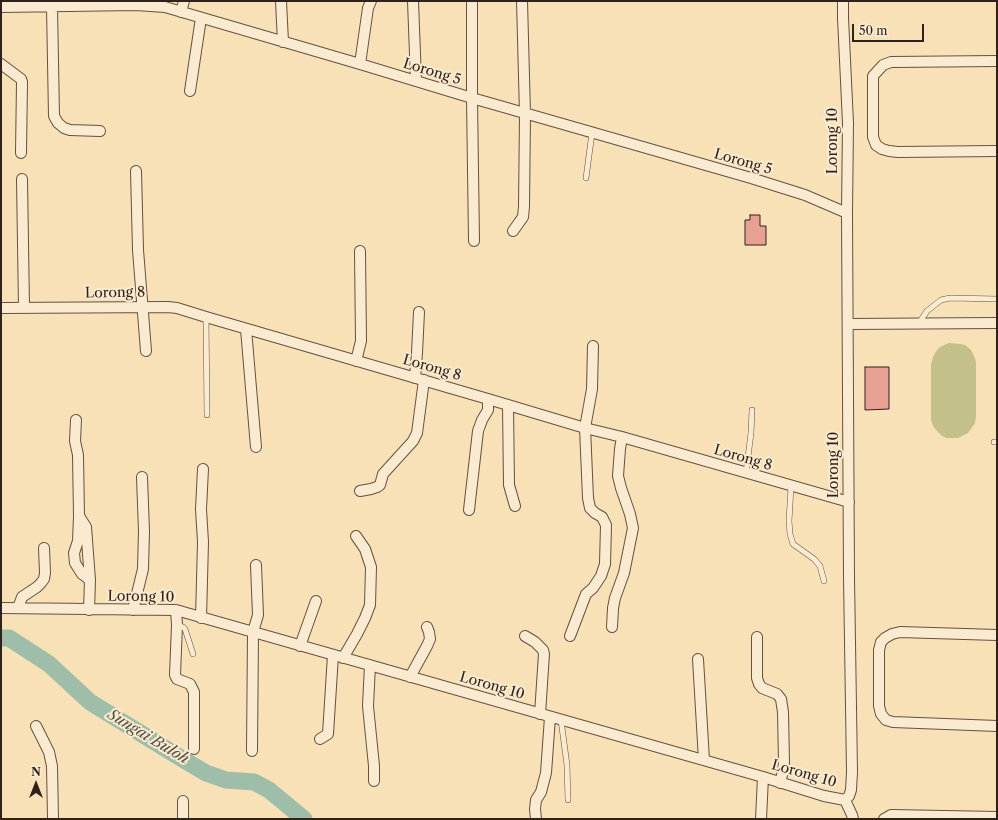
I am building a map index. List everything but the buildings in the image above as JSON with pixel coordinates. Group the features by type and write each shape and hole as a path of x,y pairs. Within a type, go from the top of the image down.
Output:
{"street":[{"path":"181,12 184,1"},
{"path":"281,1 282,42"},
{"path":"360,64 368,8 371,1"},
{"path":"413,1 416,81"},
{"path":"472,1 474,241"},
{"path":"513,231 522,217 524,207 525,114 522,1"},
{"name":"Lorong 10","path":"1,608 176,610 704,760 824,796 845,800 849,796 851,790 852,772 847,212 848,123 843,1"},
{"name":"Lorong 5","path":"1,8 31,4 52,7 136,3 165,7 525,114 743,176 805,195 847,212"},
{"path":"52,7 54,116 58,124 70,130 100,131"},
{"path":"190,91 201,18"},
{"path":"997,61 892,62 883,65 872,76 873,137 876,145 882,149 898,152 997,150"},
{"path":"1,64 21,79 22,82 21,153"},
{"path":"136,171 138,250 146,351"},
{"path":"22,179 24,308"},
{"path":"356,361 361,341 360,251"},
{"name":"Lorong 8","path":"1,308 168,306 177,308 508,404 585,428 622,437 791,487 849,502"},
{"path":"360,491 371,489 380,485 383,474 413,441 417,433 419,379 417,353 419,312"},
{"path":"848,324 997,323"},
{"path":"246,329 256,447"},
{"path":"570,636 586,594 593,588 601,576 605,564 606,524 602,517 590,508 588,498 585,428 592,389 593,346"},
{"path":"469,510 478,431 488,410 488,399"},
{"path":"508,404 508,485 515,506"},
{"path":"76,420 75,446 78,455 79,516 78,541 74,553 75,564 82,574 90,580 89,610"},
{"path":"612,627 614,603 624,573 633,528 630,514 620,488 618,476 622,437"},
{"path":"201,618 203,542 201,509 203,469"},
{"path":"133,610 143,569 144,531 142,477"},
{"path":"320,739 328,734 338,656 357,634 370,605 371,567 365,549 356,536"},
{"path":"18,608 22,597 27,592 37,587 44,579 44,548"},
{"path":"252,751 253,632 258,614 256,565"},
{"path":"300,646 316,601"},
{"path":"176,610 177,625 175,675 177,679 190,684 194,692 194,749"},
{"path":"410,677 430,639 430,632 427,627"},
{"path":"997,636 900,632 885,638 881,642 879,650 879,706 881,714 886,720 893,722 997,726"},
{"path":"525,636 535,642 543,650 544,654 546,774 541,792 536,800 536,819"},
{"path":"757,637 757,678 759,684 762,688 777,694 781,699 783,712 784,762 780,783"},
{"path":"698,659 704,760"},
{"path":"370,665 368,706 374,766 374,782"},
{"path":"36,726 49,752 52,766 53,819"},
{"path":"761,819 763,777"},
{"path":"845,800 853,819"},
{"path":"183,801 183,819"},
{"path":"885,818 891,814 997,817"}],"lane":[{"path":"586,178 592,133"},
{"path":"919,323 927,311 941,300 950,298 997,299"},
{"path":"206,317 207,415"},
{"path":"746,473 752,410"},
{"path":"791,487 789,521 790,534 793,544 814,559 820,566 824,581"},
{"path":"177,625 186,629 192,654"},
{"path":"562,720 567,765 568,800"}],"shaded area":[{"path":"949,343 965,345 971,350 976,362 975,423 968,433 958,438 947,438 942,436 933,426 931,420 931,364 935,353 939,348"}],"waterway":[{"name":"Sungai Buloh","path":"1,638 9,638 49,664 90,702 184,760 206,773 226,780 254,782 269,790 304,819"}]}
